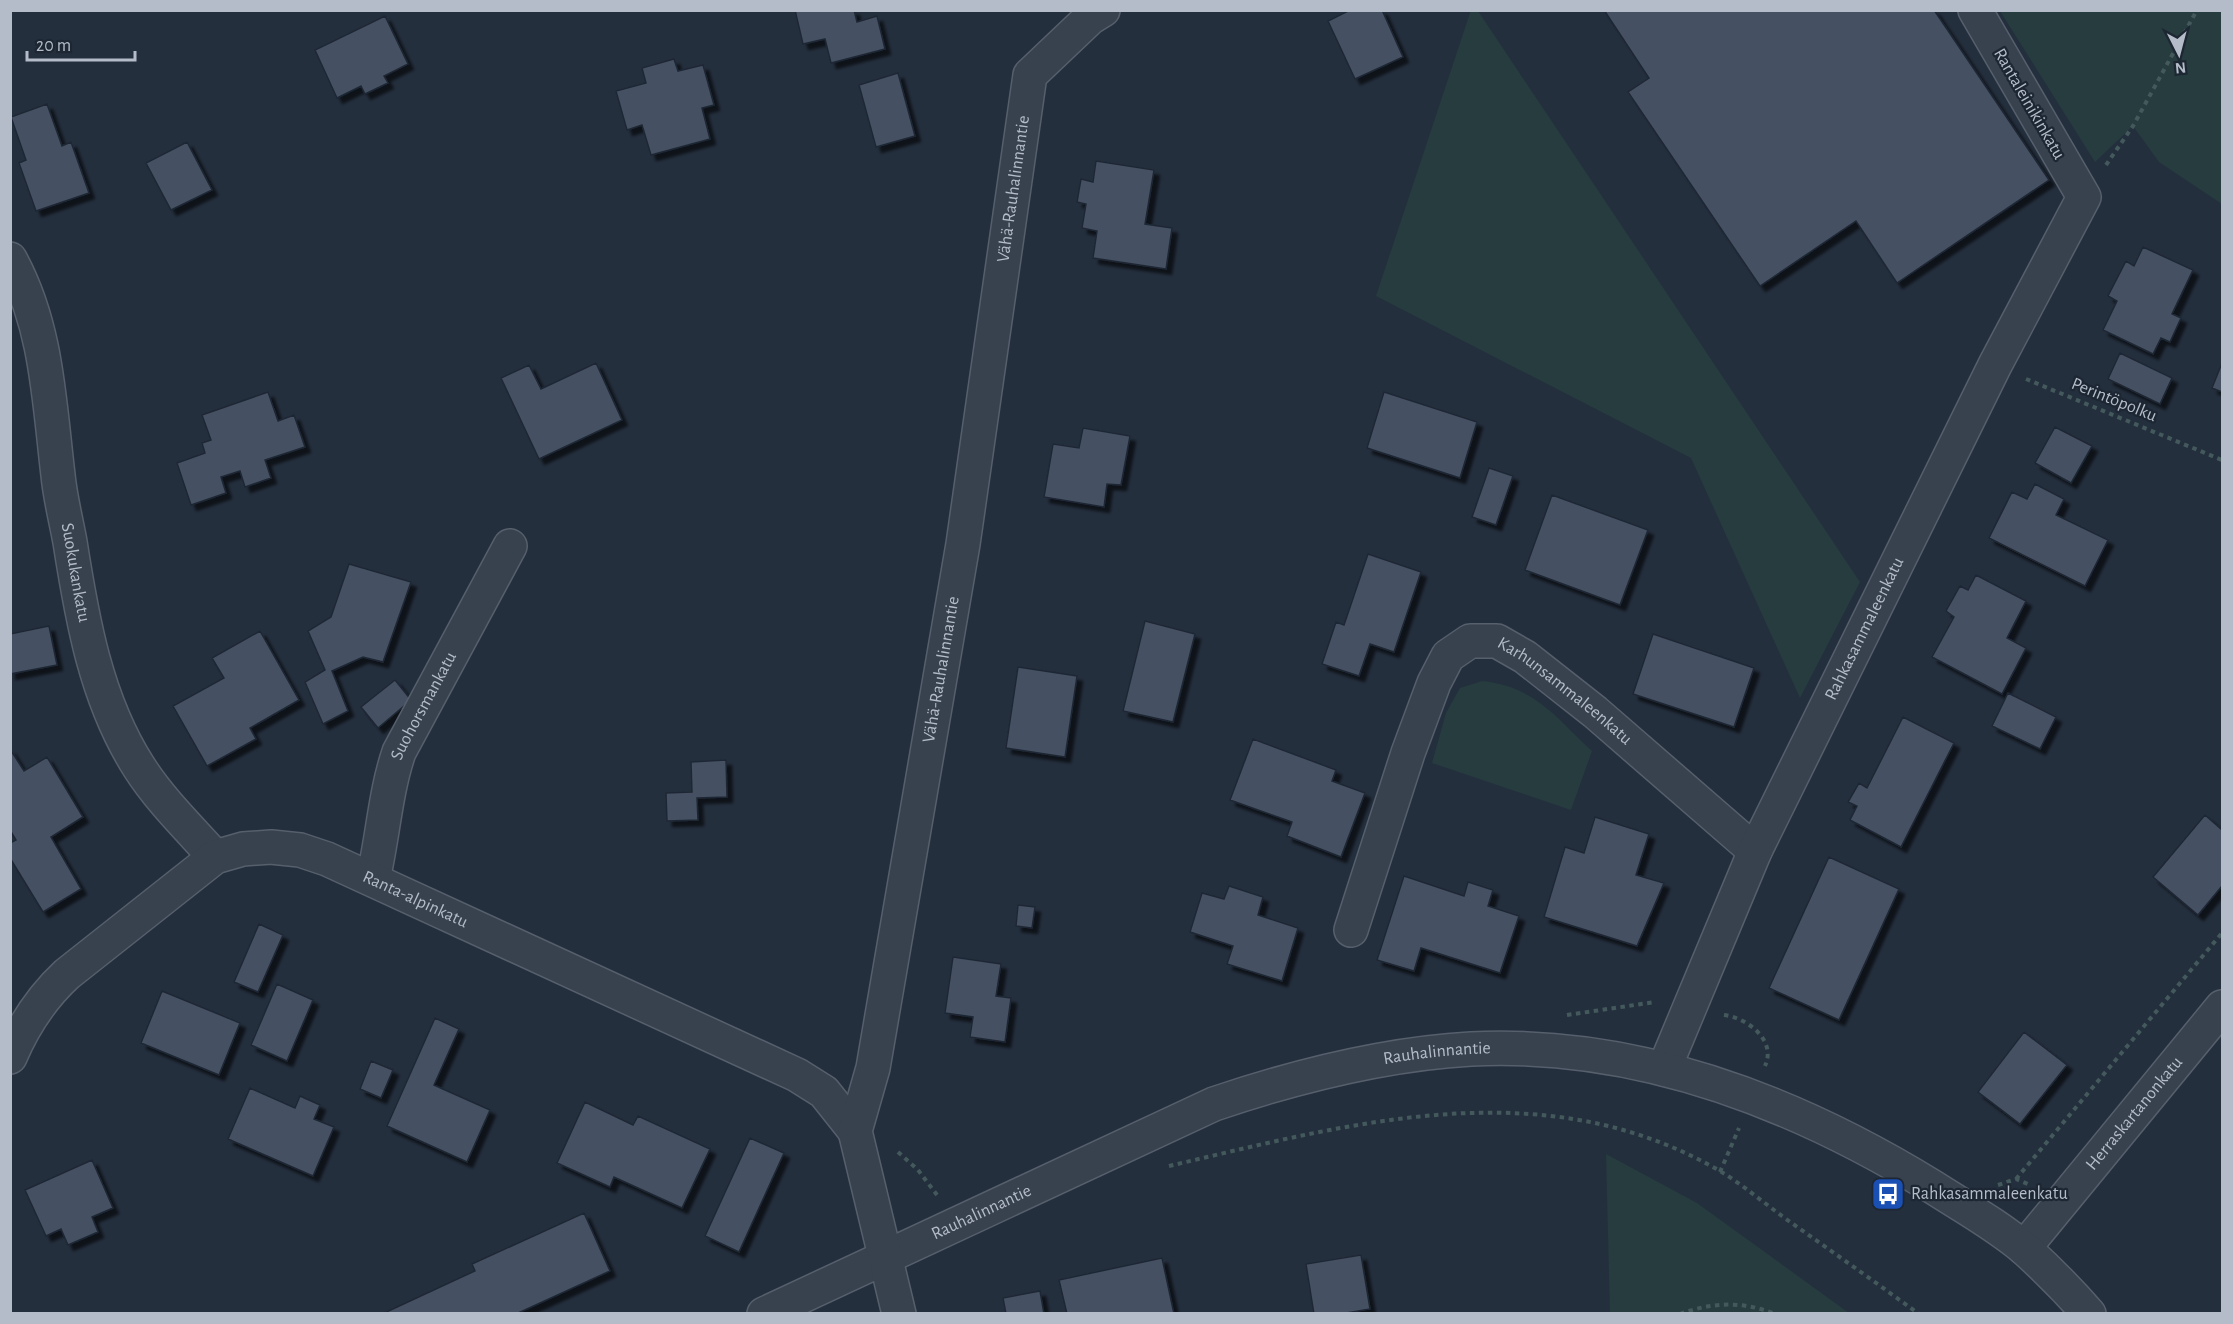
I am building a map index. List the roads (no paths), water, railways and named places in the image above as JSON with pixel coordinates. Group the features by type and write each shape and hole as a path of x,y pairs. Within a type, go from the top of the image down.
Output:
{"street":[{"name":"Vähä-Rauhalinnantie","path":"899,1314 855,1131 873,1068 963,544 1030,75 1090,18 1103,10"},
{"name":"Rantaleinikinkatu","path":"1975,10 2084,197"},
{"name":"Rahkasammaleenkatu","path":"1664,1069 1755,851 1995,365 2084,197"},
{"name":"Suokukankatu","path":"10,259 32,308 42,347 58,477 82,615 92,658 106,698 138,767 168,806 215,857"},
{"name":"Suohorsmankatu","path":"373,879 382,839 391,777 399,752 510,546"},
{"name":"Karhunsammaleenkatu","path":"1351,930 1408,753 1434,684 1448,656 1470,641 1497,641 1525,657 1595,712 1755,851"},
{"name":"Ranta-alpinkatu","path":"10,1057 28,1019 44,995 67,974 215,857 252,849 300,850 373,879 797,1075 824,1092 855,1131"},
{"name":"Herraskartanonkatu","path":"2024,1248 2223,1007"},
{"name":"Rauhalinnantie","path":"764,1314 1214,1104 1270,1085 1330,1070 1402,1057 1472,1049 1555,1052 1602,1057 1664,1069 1753,1096 1849,1138 1984,1219 2024,1248 2089,1314"}],"place":[{"name":"Rahkasammaleenkatu","path":"1888,1194"}]}
